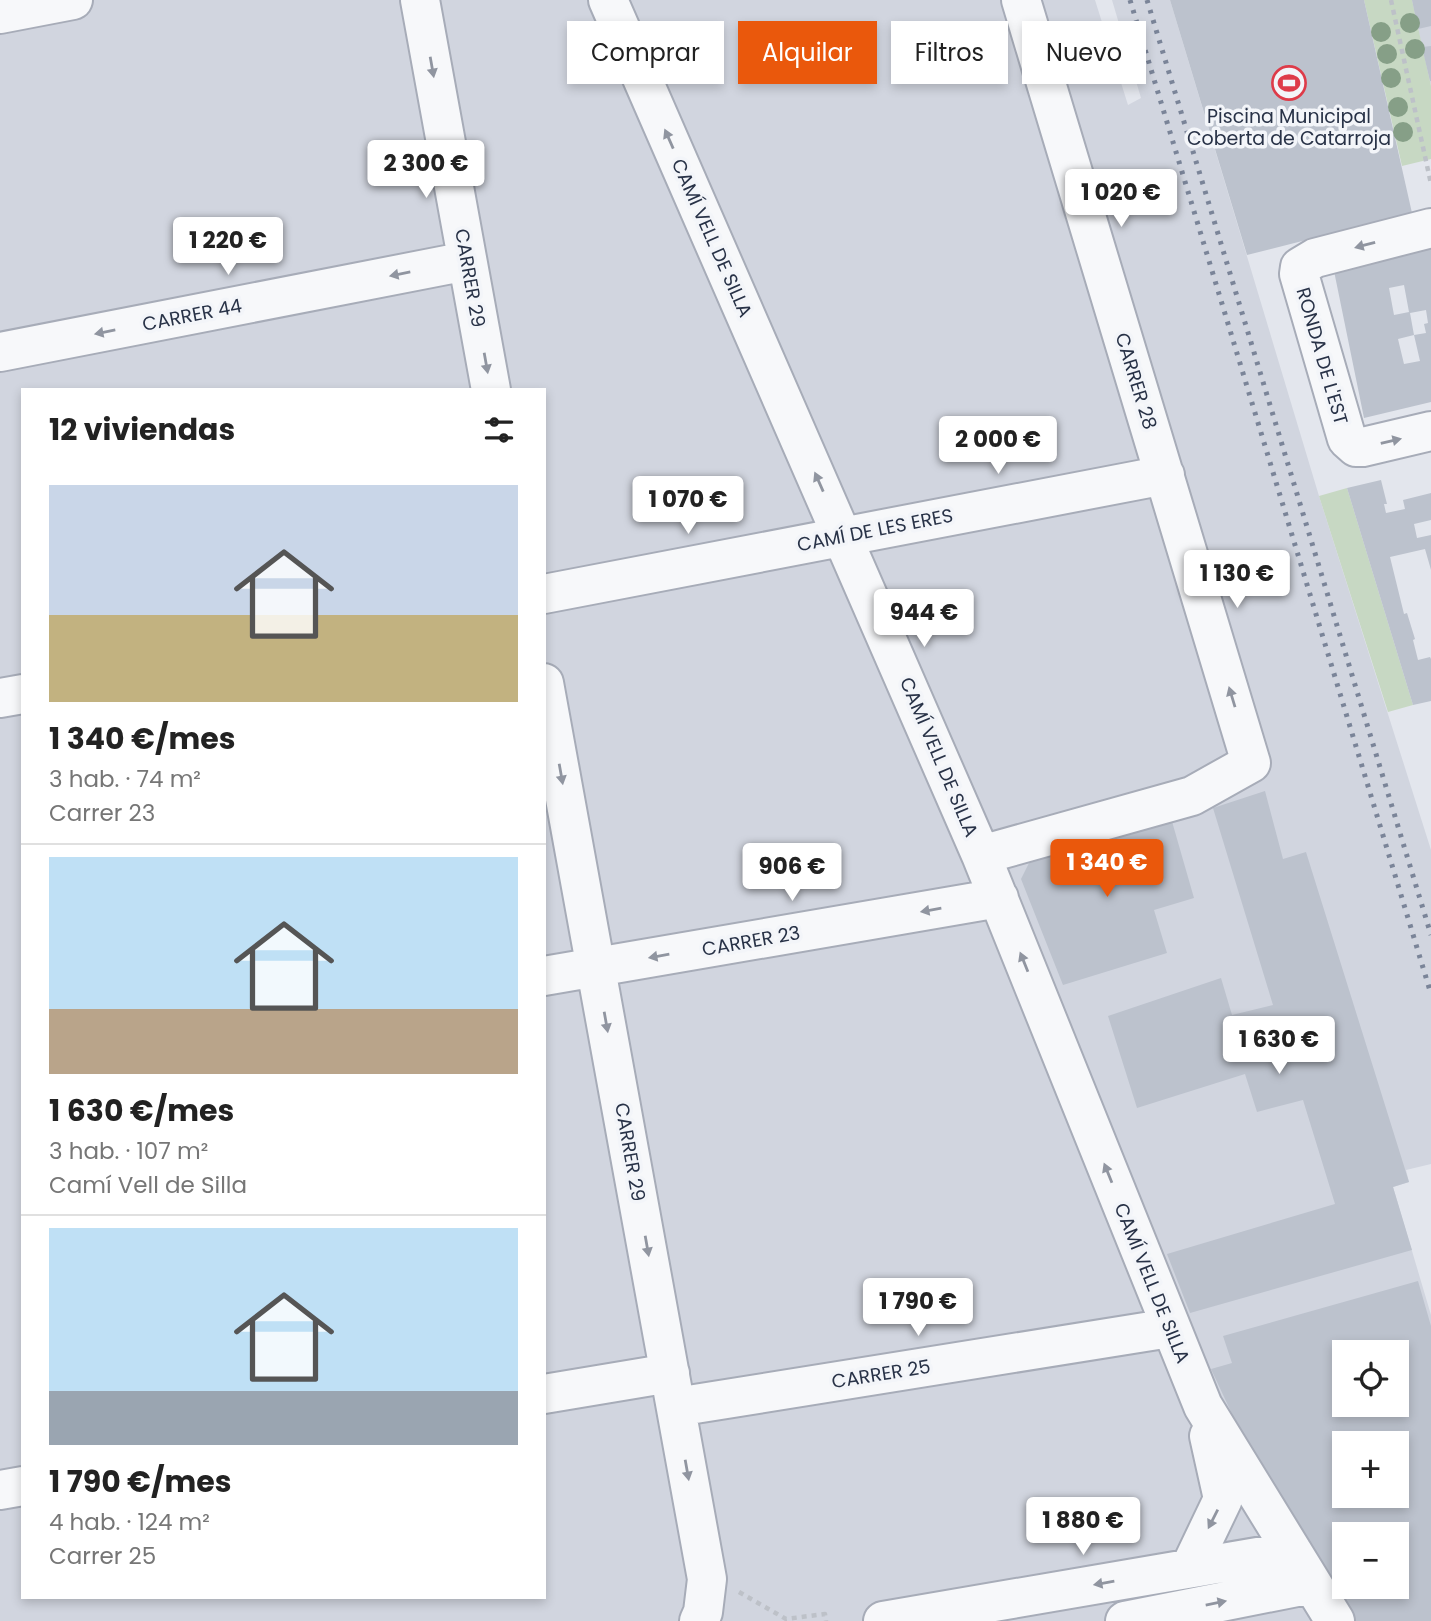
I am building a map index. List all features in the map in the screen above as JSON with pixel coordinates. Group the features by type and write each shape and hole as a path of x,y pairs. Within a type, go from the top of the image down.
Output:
{"street":[{"path":"0,14 73,0"},
{"name":"CARRER 29","path":"420,0 491,388"},
{"name":"CAMÍ VELL DE SILLA","path":"608,0 981,855 1203,1406 1335,1621"},
{"name":"CARRER 28","path":"981,855 1192,796 1251,763 1021,0"},
{"name":"RONDA DE L'EST","path":"1431,228 1331,254 1300,267 1300,281 1345,435 1351,443 1356,447 1363,447 1431,431"},
{"name":"CARRER 44","path":"0,352 467,261"},
{"name":"CAMÍ DE LES ERES","path":"546,594 1165,475"},
{"path":"0,698 21,694"},
{"name":"CARRER 29","path":"546,694 707,1579 703,1612 699,1621"},
{"name":"CARRER 23","path":"546,976 999,898"},
{"name":"CARRER 25","path":"546,1394 673,1390 1170,1328"},
{"name":"CAMÍ VELL DE SILLA","path":"1190,1568 1223,1499 1203,1406"},
{"path":"0,1490 21,1486"},
{"path":"883,1621 1292,1551"},
{"path":"1125,1621 1312,1584"}],"path":[{"path":"1391,0 1431,184"}],"shaded area":[{"path":"0,0 1095,0 1102,21 1022,21 1022,84 1121,84 1128,105 1141,98 1137,84 1146,84 1146,21 1118,21 1112,0 1170,0 1319,496 1431,850 1431,1164 1406,1170 1409,1182 1393,1187 1431,1315 1431,1621 0,1621"},
{"path":"1412,0 1431,0 1431,86 1418,29"}],"green space":[{"path":"1364,0 1412,0 1431,86 1431,159 1402,166"},
{"path":"1347,488 1413,705 1388,712 1319,496"}],"building":[{"name":"Piscina Municipal Coberta de Catarroja","path":"1170,0 1364,0 1412,213 1247,255"},
{"path":"1412,0 1431,0 1431,26 1418,29"},
{"path":"1431,46 1431,81 1430,81 1422,47"},
{"path":"1431,245 1431,402 1364,418 1334,271","holes":["1404,285 1409,312 1394,315 1389,288","1426,310 1426,333 1414,335 1410,313","1414,335 1420,361 1404,364 1398,339"]},
{"path":"1381,480 1387,504 1384,504 1386,513 1405,509 1403,500 1431,493 1431,520 1414,524 1417,538 1431,535 1431,570 1425,549 1390,557 1404,614 1407,613 1415,639 1413,640 1418,660 1431,659 1431,701 1413,705 1347,488"},
{"path":"1265,791 1283,859 1306,852 1409,1182 1393,1187 1412,1250 1190,1313 1167,1254 1335,1204 1303,1100 1257,1112 1245,1074 1137,1108 1108,1016 1221,978 1232,1015 1273,1005 1213,808"},
{"path":"1171,818 1194,898 1154,910 1167,953 1063,985 1021,879 1030,861"},
{"path":"1418,1281 1431,1326 1431,1621 1356,1621 1342,1599 1409,1599 1409,1522 1332,1522 1332,1584 1246,1444 1211,1369 1232,1363 1223,1336"}],"railway":[{"path":"1130,0 1431,994"},
{"path":"1147,0 1431,935"}],"place":[{"name":"Piscina Municipal Coberta de Catarroja","path":"1289,83"}]}
